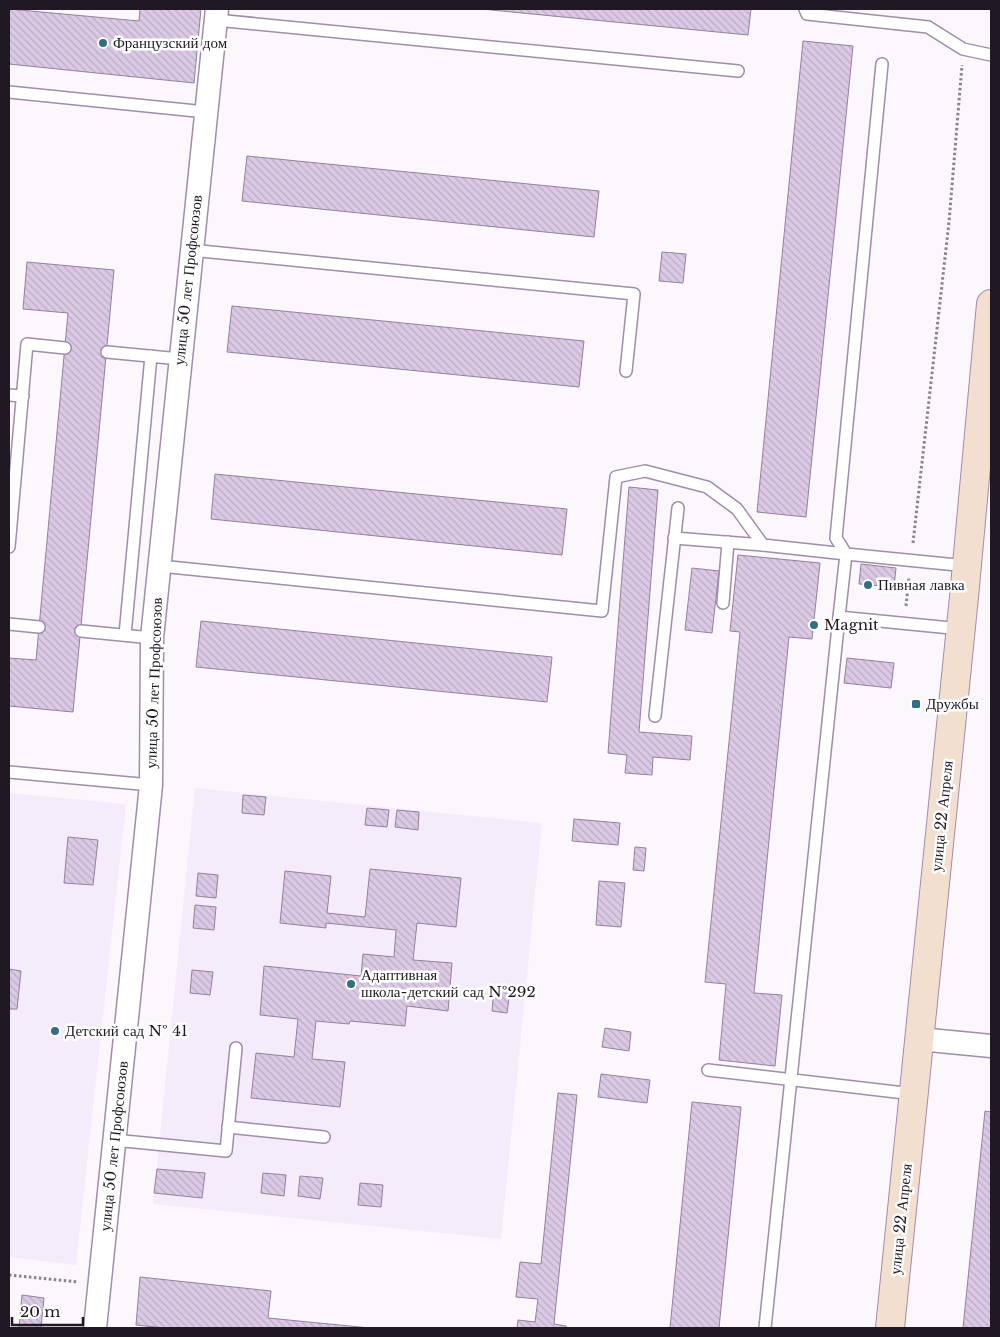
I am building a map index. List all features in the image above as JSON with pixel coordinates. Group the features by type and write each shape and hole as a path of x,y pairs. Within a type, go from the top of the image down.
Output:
{"main road":[{"name":"улица 22 Апреля","path":"890,1328 990,335 991,304"}],"street":[{"name":"улица 50 лет Профсоюзов","path":"95,1328 151,785 152,638 216,14"},
{"path":"919,1039 991,1046"}],"lane":[{"path":"805,9 807,14 928,27 963,49 991,55"},
{"path":"216,14 738,71"},
{"path":"765,1328 846,554 836,538 882,64"},
{"path":"9,92 206,112"},
{"path":"191,250 634,294 626,371"},
{"path":"9,547 27,344 65,348"},
{"path":"106,352 180,358"},
{"path":"125,635 151,356"},
{"path":"9,394 22,396"},
{"path":"160,566 602,611 616,477 645,471 707,487 737,509 763,545"},
{"path":"655,716 678,508"},
{"path":"674,538 967,566"},
{"path":"723,603 728,542"},
{"path":"839,617 961,629"},
{"path":"9,624 39,627"},
{"path":"81,631 152,638"},
{"path":"9,772 151,785"},
{"path":"114,1140 226,1152 236,1048"},
{"path":"708,1070 790,1078 913,1094"},
{"path":"228,1128 324,1137"}],"path":[{"path":"904,624 949,222 963,49"},
{"path":"9,1275 99,1284"}],"shaded area":[{"name":"Адаптивная школа-детский сад №292","path":"195,788 542,823 501,1239 153,1204"},
{"name":"Детский сад № 41","path":"9,793 126,804 76,1265 9,1257"}],"building":[{"name":"Французский дом","path":"9,9 139,21 140,9 201,9 194,83 9,64"},
{"path":"481,9 751,9 748,35"},
{"path":"803,41 853,46 806,517 757,512"},
{"path":"247,156 599,191 594,237 242,201"},
{"path":"662,252 686,254 683,283 659,281"},
{"path":"27,262 114,270 73,712 9,706 9,658 36,660 68,313 23,309"},
{"path":"232,306 584,341 579,387 227,352"},
{"path":"215,474 567,509 562,555 211,519"},
{"path":"629,487 658,490 639,732 692,736 690,760 653,757 652,775 625,773 627,755 608,753"},
{"path":"738,555 820,563 812,639 789,637 754,993 782,995 775,1066 719,1060 726,984 705,982 740,632 730,631"},
{"path":"861,564 896,568 894,587 859,584"},
{"path":"692,568 719,571 712,633 685,630"},
{"path":"201,621 552,657 547,702 196,667"},
{"path":"847,658 894,663 891,688 844,683"},
{"path":"243,795 266,797 264,815 242,813"},
{"path":"367,808 389,810 387,827 365,825"},
{"path":"397,810 419,812 418,830 395,827"},
{"path":"574,819 620,823 618,845 572,841"},
{"path":"68,837 98,840 93,885 64,883"},
{"path":"635,847 646,848 644,871 633,870"},
{"path":"370,869 461,878 456,927 417,923 413,960 452,963 448,1011 407,1006 405,1026 350,1021 349,1024 316,1021 312,1059 345,1062 340,1107 251,1098 256,1053 294,1057 298,1019 260,1015 264,966 361,976 363,954 394,957 396,930 326,923 326,928 280,923 285,871 331,876 327,913 365,917"},
{"path":"198,873 218,875 216,898 196,896"},
{"path":"599,881 625,883 621,927 596,925"},
{"path":"195,905 216,907 214,930 193,928"},
{"path":"9,969 21,971 17,1009 9,1009"},
{"path":"192,970 213,972 210,995 190,993"},
{"path":"494,988 510,990 507,1013 492,1011"},
{"path":"605,1028 631,1032 629,1051 602,1047"},
{"path":"601,1074 650,1080 647,1103 598,1097"},
{"path":"558,1093 577,1095 554,1324 566,1326 566,1328 517,1328 518,1320 535,1322 538,1299 516,1297 520,1262 541,1264"},
{"path":"692,1102 741,1107 719,1328 670,1328"},
{"path":"985,1111 991,1112 991,1328 963,1328"},
{"path":"157,1169 205,1173 202,1198 154,1193"},
{"path":"263,1173 286,1175 284,1196 261,1193"},
{"path":"300,1176 323,1178 320,1199 298,1196"},
{"path":"360,1183 383,1185 381,1207 358,1205"},
{"path":"140,1277 271,1291 268,1318 370,1328 165,1328 136,1325"},
{"path":"22,1295 44,1298 41,1328 19,1328"}],"place":[{"name":"Французский дом","path":"103,43"},
{"name":"Пивная лавка","path":"868,585"},
{"name":"Magnit","path":"814,625"},
{"name":"Дружбы","path":"916,704"},
{"name":"Адаптивная школа-детский сад №292","path":"351,984"},
{"name":"Детский сад № 41","path":"55,1031"}]}
